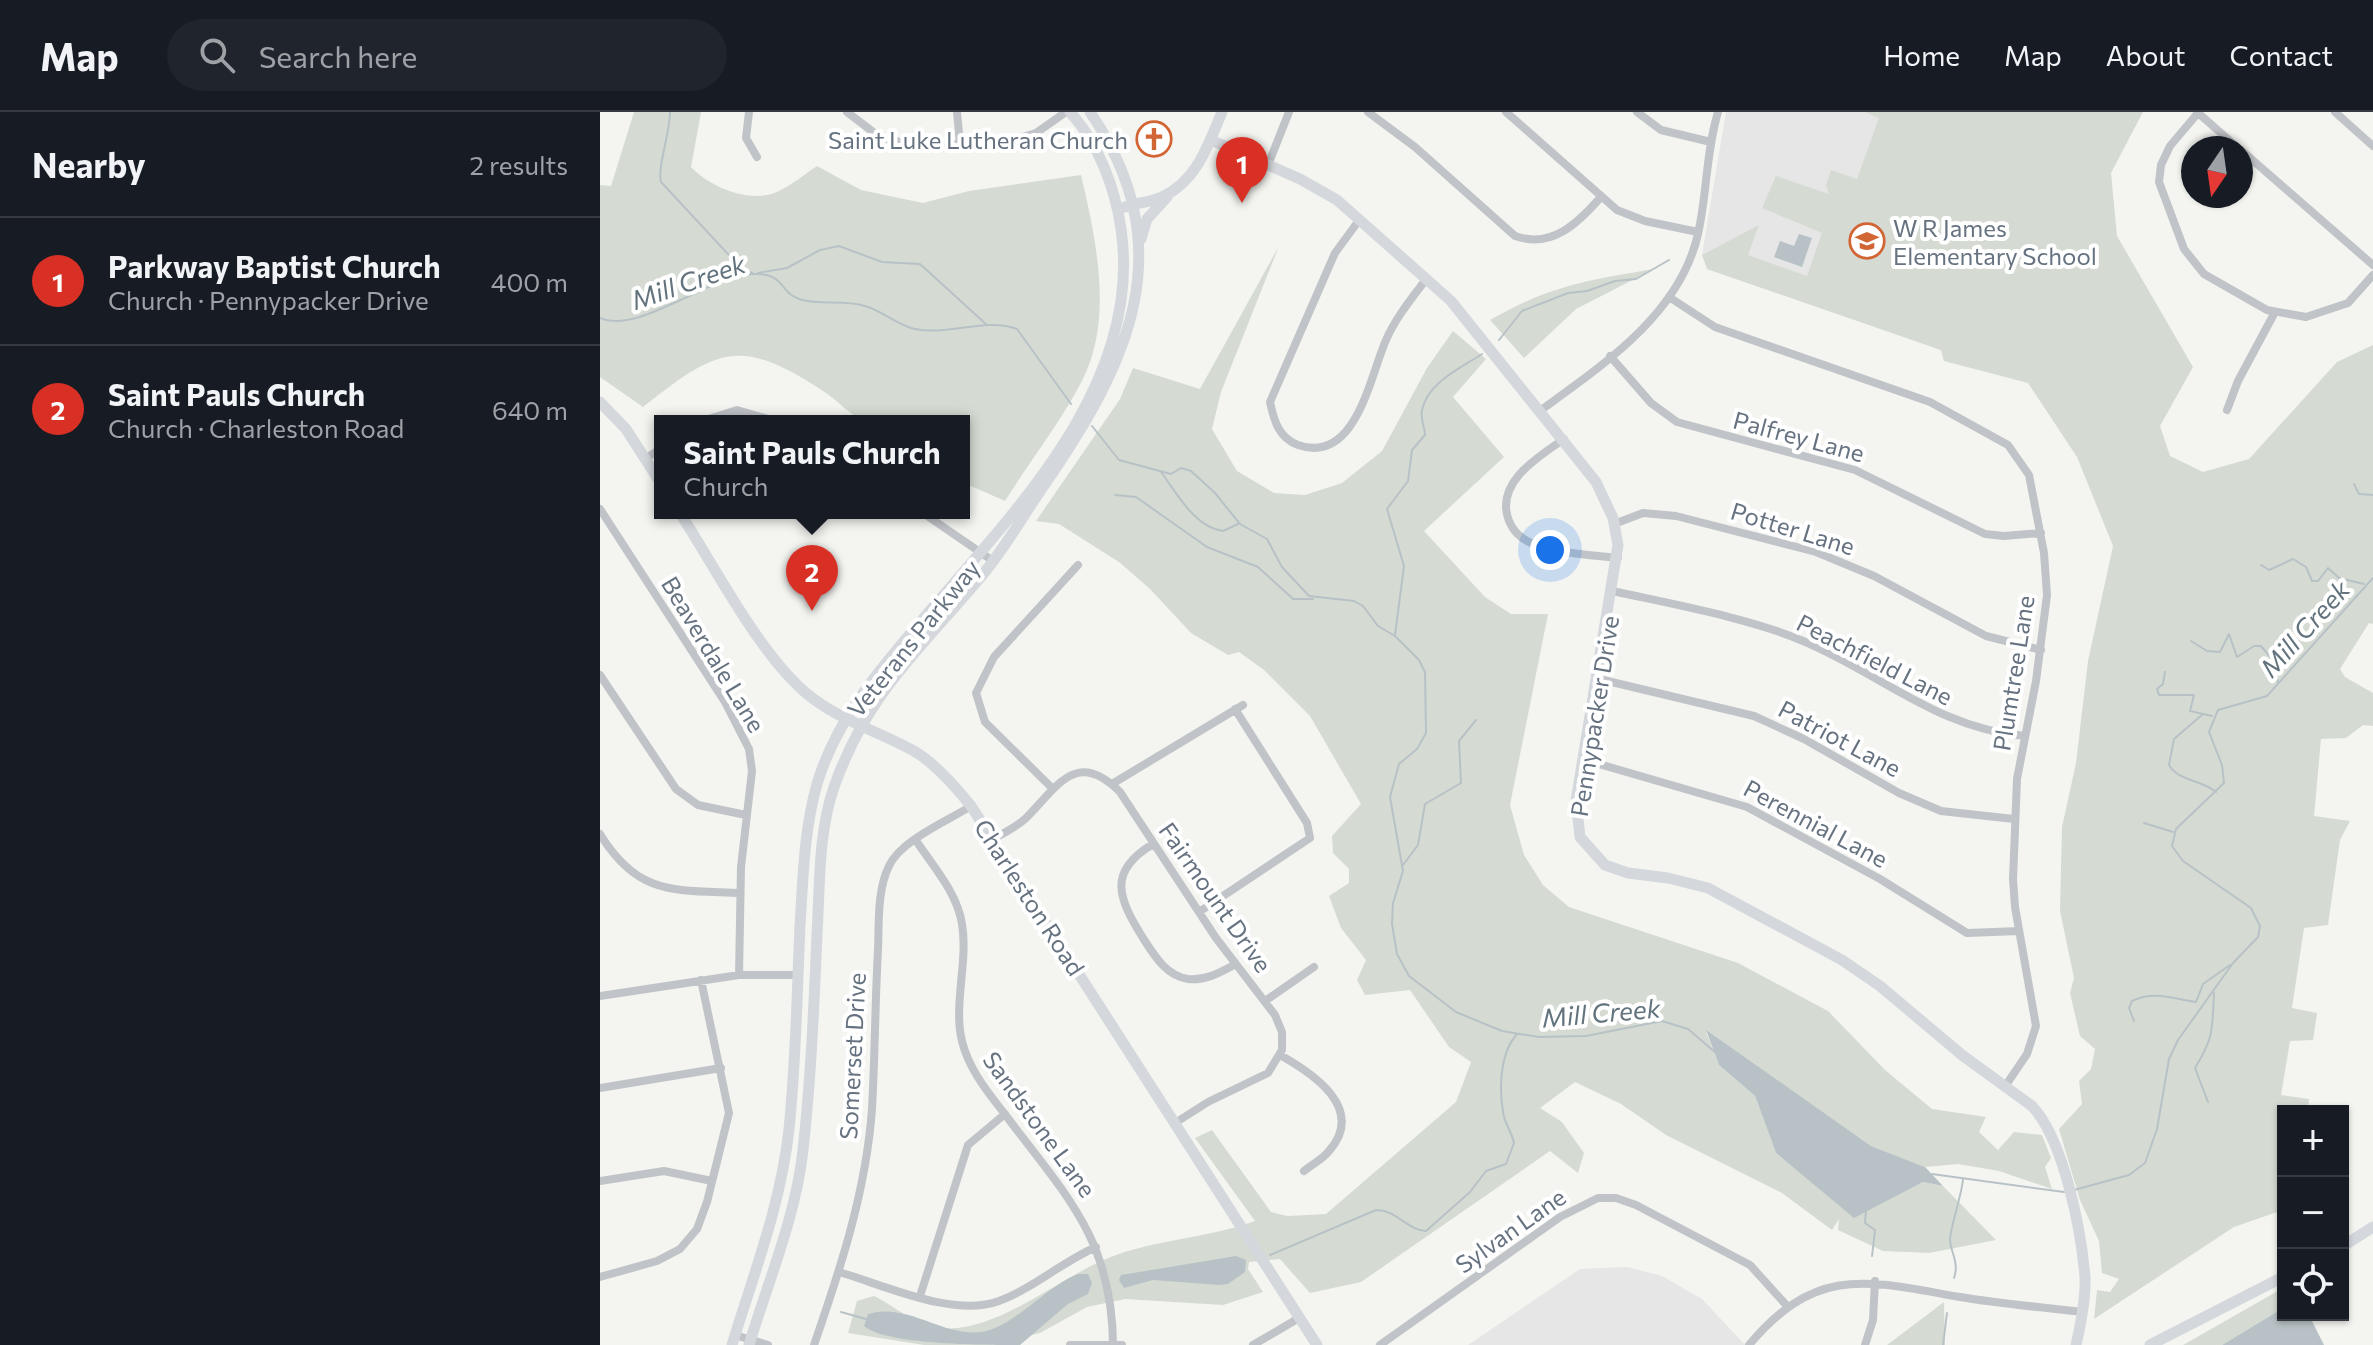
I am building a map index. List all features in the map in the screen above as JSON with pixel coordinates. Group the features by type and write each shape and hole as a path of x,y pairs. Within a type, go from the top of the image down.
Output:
{"street":[{"path":"749,112 746,138 757,157"},
{"path":"847,112 871,133 892,142 915,145 1024,138 1068,112"},
{"path":"957,112 960,144"},
{"name":"Veterans Parkway","path":"734,1340 783,1172 791,1105 805,850 814,795 846,718 895,651 1028,495 1098,381 1121,307 1124,254 1117,210 1100,159 1068,112"},
{"name":"Veterans Parkway","path":"749,1342 789,1215 803,1155 823,839 833,789 861,726 894,675 993,561 1105,390 1134,311 1138,251 1132,205 1114,153 1090,112"},
{"path":"1138,251 1147,219 1197,167 1222,112"},
{"path":"1268,165 1289,112"},
{"path":"1368,112 1395,131 1515,236 1534,241 1560,234 1576,224 1600,198"},
{"path":"1506,112 1600,198 1635,218 1698,232"},
{"path":"1637,112 1661,130 1711,142"},
{"path":"1541,410 1650,322 1669,297 1691,255 1698,232 1718,112"},
{"path":"2225,136 2197,112 2170,146 2161,165 2159,182 2166,205 2184,249 2204,274 2230,292 2275,312 2306,317 2348,303 2373,275"},
{"path":"2335,112 2373,146"},
{"name":"Pennypacker Drive","path":"1211,140 1325,193 1360,219 1427,278 1462,312 1596,482 1614,524 1618,558 1576,825 1594,857 1616,870 1708,888 1842,960 1880,986 1962,1055 2006,1085 2042,1116 2071,1201 2085,1278 2076,1345"},
{"path":"2253,160 2373,265"},
{"path":"1117,210 1171,192"},
{"path":"1360,219 1335,253 1270,402 1274,422 1287,441 1319,449 1339,440 1353,424 1394,325 1427,278"},
{"name":"Plumtree Lane","path":"1669,297 1693,316 1715,327 1930,402 2008,445 2029,475 2041,533 2047,595 2041,650 2017,779 2014,895 2036,1026 2027,1054 2006,1085"},
{"path":"2227,410 2238,381 2275,312"},
{"name":"Palfrey Lane","path":"1610,356 1651,403 1677,422 1855,470 1985,534 2041,533"},
{"path":"600,402 626,429 654,473"},
{"path":"721,415 737,410 754,415"},
{"path":"1564,439 1524,470 1511,485 1506,503 1509,522 1521,537 1538,546 1618,558"},
{"path":"645,459 654,453"},
{"name":"Beaverdale Lane","path":"600,509 744,736 752,771 740,893 739,975"},
{"name":"Potter Lane","path":"1614,524 1643,513 1676,516 1816,552 1874,576 1986,636 2041,650"},
{"name":"Charleston Road","path":"684,519 776,662 805,692 846,718 926,760 971,806 1317,1345"},
{"path":"932,519 993,561"},
{"path":"1051,787 985,722 976,693 994,657 1078,565"},
{"name":"Peachfield Lane","path":"1613,591 1787,635 1823,650 1956,722 1991,733 2025,736"},
{"path":"600,675 676,789 698,805 746,815"},
{"name":"Patriot Lane","path":"1599,679 1754,716 1804,739 1899,793 1941,811 2014,819"},
{"path":"993,839 1027,817 1051,787 1068,776 1087,773 1112,784 1239,707 1307,823 1310,838 1199,912"},
{"name":"Perennial Lane","path":"1585,760 1747,807 1880,879 1967,933 2019,931"},
{"name":"Fairmount Drive","path":"1112,784 1199,912 1265,1001 1282,1032 1280,1055"},
{"name":"Somerset Drive","path":"814,1345 860,1196 868,1143 883,887 894,857 915,839 971,806"},
{"path":"600,834 626,869 655,887 740,893"},
{"name":"Sandstone Lane","path":"915,839 959,912 963,935 960,1012 964,1049 1005,1114 1071,1200 1096,1247 1111,1309 1113,1344"},
{"path":"1153,844 1129,862 1121,887 1123,906 1152,952 1172,973 1190,979 1208,977 1236,964"},
{"path":"1265,1001 1314,967"},
{"path":"600,996 739,975 798,975"},
{"path":"600,1277 657,1261 680,1249 697,1229 729,1113 701,980"},
{"path":"1175,1123 1216,1098 1260,1078 1280,1055 1324,1084 1335,1097 1341,1114 1336,1142 1304,1171"},
{"path":"600,1088 721,1068"},
{"path":"920,1296 968,1145 1005,1114"},
{"path":"600,1181 664,1171 712,1181"},
{"name":"Sylvan Lane","path":"1380,1345 1560,1217 1588,1201 1607,1197 1646,1209 1750,1265 1788,1307"},
{"path":"2349,1242 2373,1227"},
{"path":"839,1272 955,1306 990,1304 1096,1247"},
{"path":"2150,1345 2277,1280"},
{"path":"1865,1345 1873,1320 1875,1281"},
{"path":"1749,1345 1788,1307 1827,1289 1875,1281 1988,1301 2082,1312"},
{"path":"1253,1345 1299,1318"},
{"path":"734,1340 768,1345"},
{"path":"1070,1345 1122,1345"}],"shaded area":[{"path":"634,112 701,112 691,167 720,187 744,195 768,195 779,191 817,166 861,190 923,203 969,191 1081,175 1099,279 1100,305 1092,357 1064,412 1005,501 970,486 970,415 855,415 797,375 751,357 732,356 712,361 692,371 643,407 600,377 600,185 611,186"},
{"name":"W R James Elementary School","path":"1726,112 2052,112 1944,361 1941,350 1707,269 1702,255"},
{"path":"1865,112 2143,112 2111,173 2117,236 2193,367 2160,426 2170,456 2203,472 2249,459 2337,362 2373,345 2373,624 2369,623 2340,669 2345,677 2373,693 2373,726 2363,725 2346,738 2321,739 2314,816 2350,821 2340,840 2328,925 2304,928 2292,1008 2317,1013 2313,1040 2290,1041 2281,1095 2309,1099 2308,1105 2277,1105 2277,1212 2234,1227 2094,1319 2097,1290 2110,1292 2119,1279 2102,1273 2099,1241 2080,1200 2059,1129 2082,1104 2079,1081 2091,1069 2095,1049 2080,1036 2070,993 2074,978 2060,911 2062,827 2076,763 2088,661 2113,546 2077,457 2028,383 1944,361 1941,350 1707,269 1702,255 1759,225 1748,255 1807,276 1822,233 1762,208 1776,176 1829,194 1826,185 1831,170 1857,179 1879,118"},
{"path":"1799,234 1812,238 1802,267 1774,257 1780,241 1794,246"},
{"path":"1279,246 1221,392 1212,429 1237,471 1274,493 1305,495 1342,483 1382,451 1427,368 1453,331 1486,359 1453,397 1504,457 1424,531 1485,597 1511,614 1548,614 1510,805 1524,855 1543,885 1569,907 1738,963 1828,1011 1885,1070 1932,1109 1986,1117 1979,1132 1998,1150 2014,1132 2042,1135 2051,1158 2045,1167 2052,1189 1999,1171 1958,1164 1925,1167 1871,1146 1706,1032 1719,1065 1755,1096 1776,1153 1854,1217 1923,1182 1943,1186 1996,1240 1929,1253 1883,1251 1838,1230 1839,1219 1832,1230 1782,1193 1666,1135 1621,1104 1575,1082 1540,1108 1562,1122 1584,1153 1578,1173 1550,1151 1361,1282 1310,1293 1280,1259 1249,1262 1248,1269 1263,1292 1223,1305 1125,1299 1087,1307 1040,1333 990,1345 924,1345 848,1333 857,1301 874,1296 926,1325 957,1328 1004,1314 1119,1254 1255,1221 1195,1138 1212,1130 1271,1212 1287,1216 1326,1214 1456,1102 1471,1062 1449,1047 1410,990 1365,995 1357,980 1366,960 1341,928 1329,896 1349,883 1349,869 1333,853 1332,836 1361,804 1310,716 1264,670 1239,652 1228,655 1191,633 1150,589 1119,562 1059,524 1036,521 1120,399 1133,368 1200,389"},
{"path":"1654,269 1576,309 1524,358 1490,320 1531,299 1569,286"},
{"path":"1706,1030 1871,1146 1925,1167 1943,1186 1923,1182 1854,1218 1776,1153 1755,1096 1719,1065"},
{"path":"1236,1256 1246,1260 1245,1272 1228,1284 1153,1280 1124,1288 1119,1280 1121,1275"},
{"path":"1627,1267 1662,1276 1702,1299 1745,1345 1468,1345 1580,1269"},
{"path":"1078,1274 1088,1274 1092,1283 1088,1294 1068,1304 1020,1345 914,1340 893,1337 864,1326 868,1314 897,1312 953,1330 982,1332 1006,1323 1054,1287"},
{"path":"2277,1291 2277,1312 2222,1345 2183,1345"},
{"path":"1944,1302 1945,1345 1887,1345"},
{"path":"2277,1312 2277,1321 2312,1321 2324,1345 2222,1345"}],"waterway":[{"path":"670,112 661,182 741,268 752,273"},
{"path":"758,273 787,268 820,250 839,246 882,262 920,264 987,325"},
{"path":"1499,340 1522,311 1568,293 1636,279 1669,260"},
{"name":"Mill Creek","path":"600,318 616,321 634,318 736,277 764,274 777,280 799,299 865,306 915,329 928,331 993,325 1017,329 1071,404"},
{"path":"1395,635 1404,566 1387,509 1408,481 1412,450 1425,435 1422,413 1425,400 1446,377 1482,354"},
{"name":"Mill Creek","path":"1092,426 1119,460 1171,474 1181,468 1191,471 1215,493 1240,524 1267,539 1282,567 1309,596 1354,601 1363,606 1378,626 1395,636 1419,660 1425,672 1426,733 1417,749 1399,764 1390,797 1403,871 1393,903 1392,924 1397,954 1409,976 1456,1012 1502,1031 1539,1037 1586,1036 1662,1021 1688,1029 1715,1052"},
{"path":"1161,472 1187,508 1204,523 1223,531 1238,524"},
{"path":"2354,484 2359,494 2373,495"},
{"path":"1115,495 1136,497 1207,547 1258,567 1293,599 1313,599"},
{"path":"2261,565 2269,570 2293,559 2306,567 2312,581 2318,581 2328,568 2339,578 2364,584"},
{"name":"Mill Creek","path":"2074,1190 2129,1175 2145,1163 2157,1129 2169,1059 2178,1040 2233,963 2258,937 2260,926 2251,908 2183,861 2172,846 2176,829 2224,783 2222,765 2209,732 2218,710 2267,696 2373,578"},
{"path":"2191,641 2207,651 2220,652 2229,634 2237,657 2254,646 2261,646 2271,658 2278,682"},
{"path":"2165,672 2163,684 2157,689 2159,695 2194,695 2190,711 2212,716"},
{"path":"2203,714 2174,739 2169,765 2178,775 2216,792"},
{"path":"1403,865 1418,845 1425,804 1461,783 1459,741 1476,720"},
{"path":"2144,823 2173,832"},
{"path":"2134,1021 2129,1008 2132,1001 2156,996 2196,1002 2203,984 2230,965"},
{"path":"2208,1102 2195,1068 2211,1033 2214,993"},
{"path":"1270,1255 1376,1210 1390,1213 1426,1231 1470,1192 1486,1171 1506,1164 1514,1143 1504,1116 1501,1082 1504,1061 1516,1035"},
{"name":"Mill Creek","path":"1932,1174 2064,1192"},
{"path":"1954,1278 1955,1263 1950,1236 1963,1179"},
{"path":"1866,1211 1865,1223 1875,1230 1872,1256"},
{"path":"841,1312 866,1319"},
{"path":"1943,1345 1947,1313"}],"place":[{"name":"Saint Luke Lutheran Church","path":"1154,139"},
{"name":"Parkway Baptist Church","path":"1242,203"},
{"name":"W R James Elementary School","path":"1867,241"},
{"name":"Saint Pauls Church","path":"812,611"}]}
